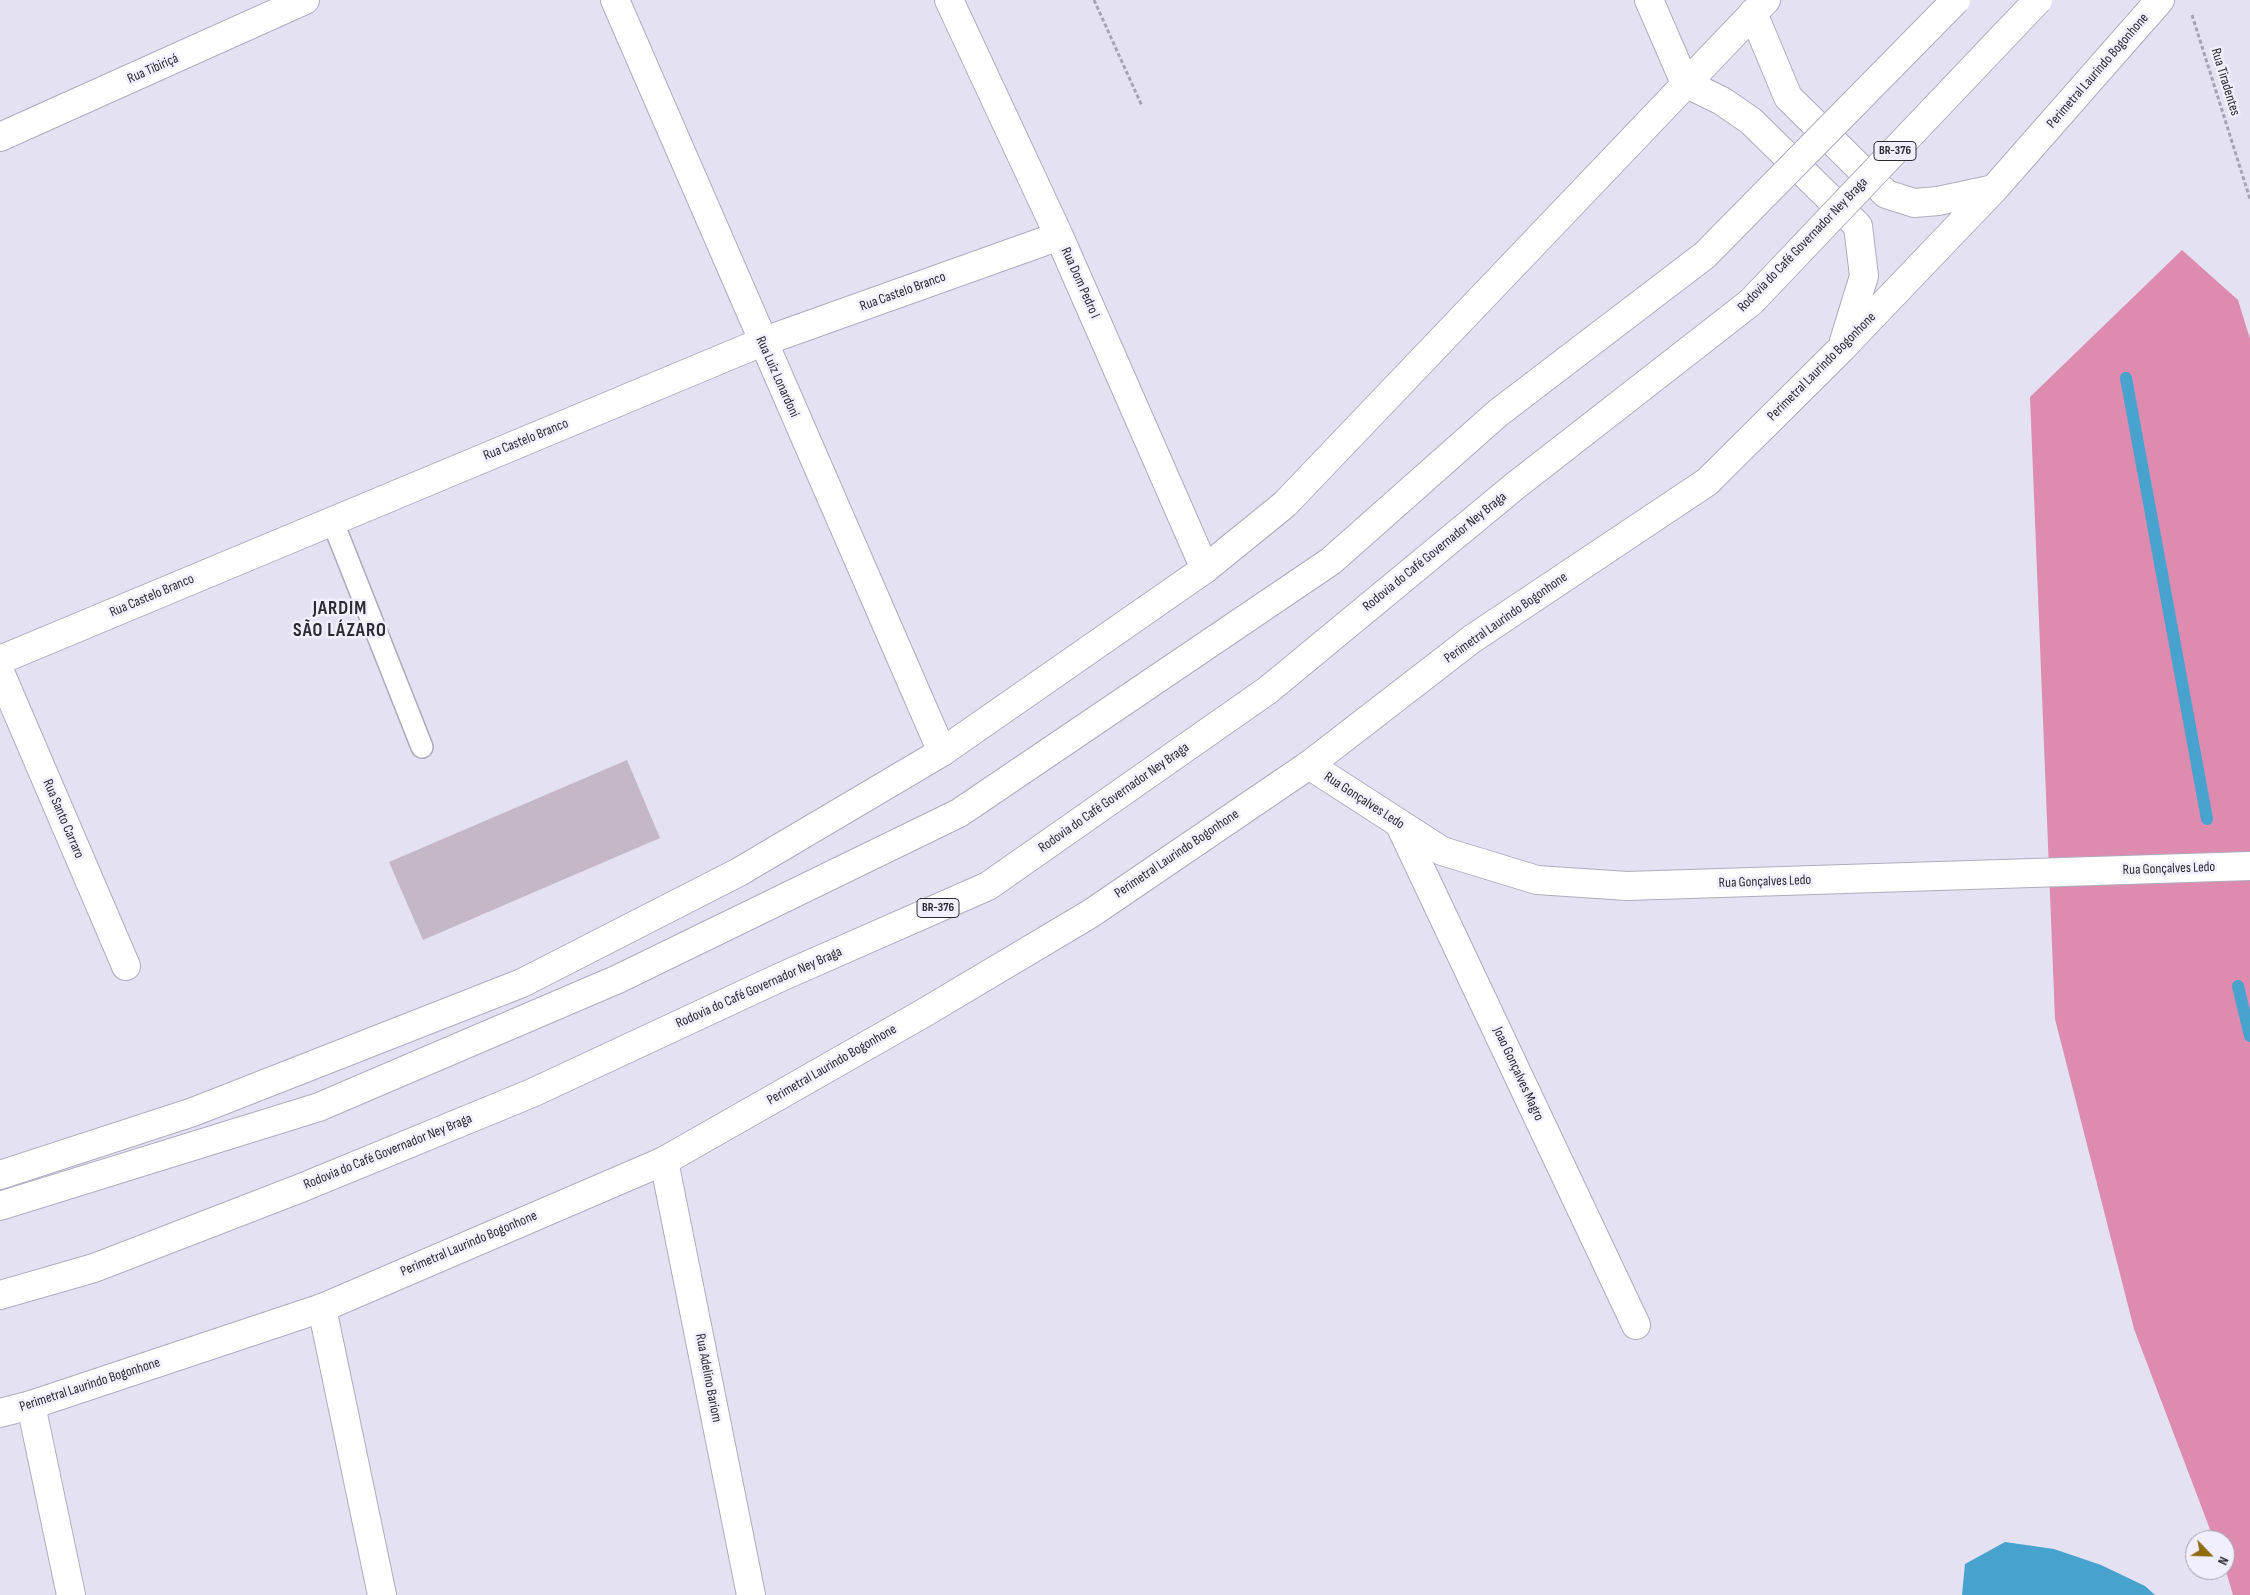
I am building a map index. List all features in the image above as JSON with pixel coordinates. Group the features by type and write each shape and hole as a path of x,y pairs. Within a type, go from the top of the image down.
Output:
{"main road":[{"name":"Rua Tibiriçá","path":"0,138 306,0"},
{"name":"Rua Luiz Lonardoni","path":"614,0 942,752"},
{"name":"Rua Dom Pedro I","path":"949,0 1059,236 1205,569"},
{"path":"1648,0 1685,83 1722,101 1751,121 1858,226 1864,276 1854,313 1841,349"},
{"path":"0,1206 319,1107 618,979 959,813 1331,562 1498,413 1705,255 1956,0"},
{"name":"Rodovia do Café Governador Ney Braga","path":"0,1295 103,1265 301,1188 532,1093 781,976 988,886 1268,690 1515,486 1751,302 2038,0"},
{"name":"Perimetral Laurindo Bogonhone","path":"0,1413 31,1405 322,1308 664,1161 922,1014 1090,914 1309,765 1472,639 1707,482 1841,349 1994,189 2160,0"},
{"path":"0,1174 193,1112 522,983 739,872 942,752 1205,569 1285,504 1760,6 1788,97 1886,194 1914,203 1938,201 1994,189"},
{"name":"Rua Castelo Branco","path":"0,660 762,342 1059,236"},
{"name":"Rua Santo Carraro","path":"0,672 126,966"},
{"name":"Rua Gonçalves Ledo","path":"1309,765 1442,851 1537,880 1627,886 2250,866"},
{"name":"Joao Gonçalves Magro","path":"1399,823 1636,1324"},
{"name":"Rua Adelino Bariom","path":"664,1161 751,1595"},
{"path":"322,1308 382,1595"},
{"path":"31,1405 71,1595"}],"lane":[{"path":"332,520 422,747"}],"path":[{"path":"1094,0 1142,106"},
{"name":"Rua Tiradentes","path":"2190,10 2250,199"}],"shaded area":[{"path":"2182,250 2238,300 2250,339 2250,1595 2233,1595 2229,1580 2235,1580 2235,1530 2210,1530 2134,1329 2055,1019 2030,397"}],"water":[{"path":"2005,1542 2054,1549 2101,1565 2145,1586 2155,1595 1962,1595 1965,1564"}],"building":[{"path":"627,760 660,838 423,940 389,862"}],"waterway":[{"path":"2126,378 2207,819"},
{"path":"2238,986 2250,1036"}],"district":[{"name":"JARDIM SÃO LÁZARO","path":"340,620"}]}
